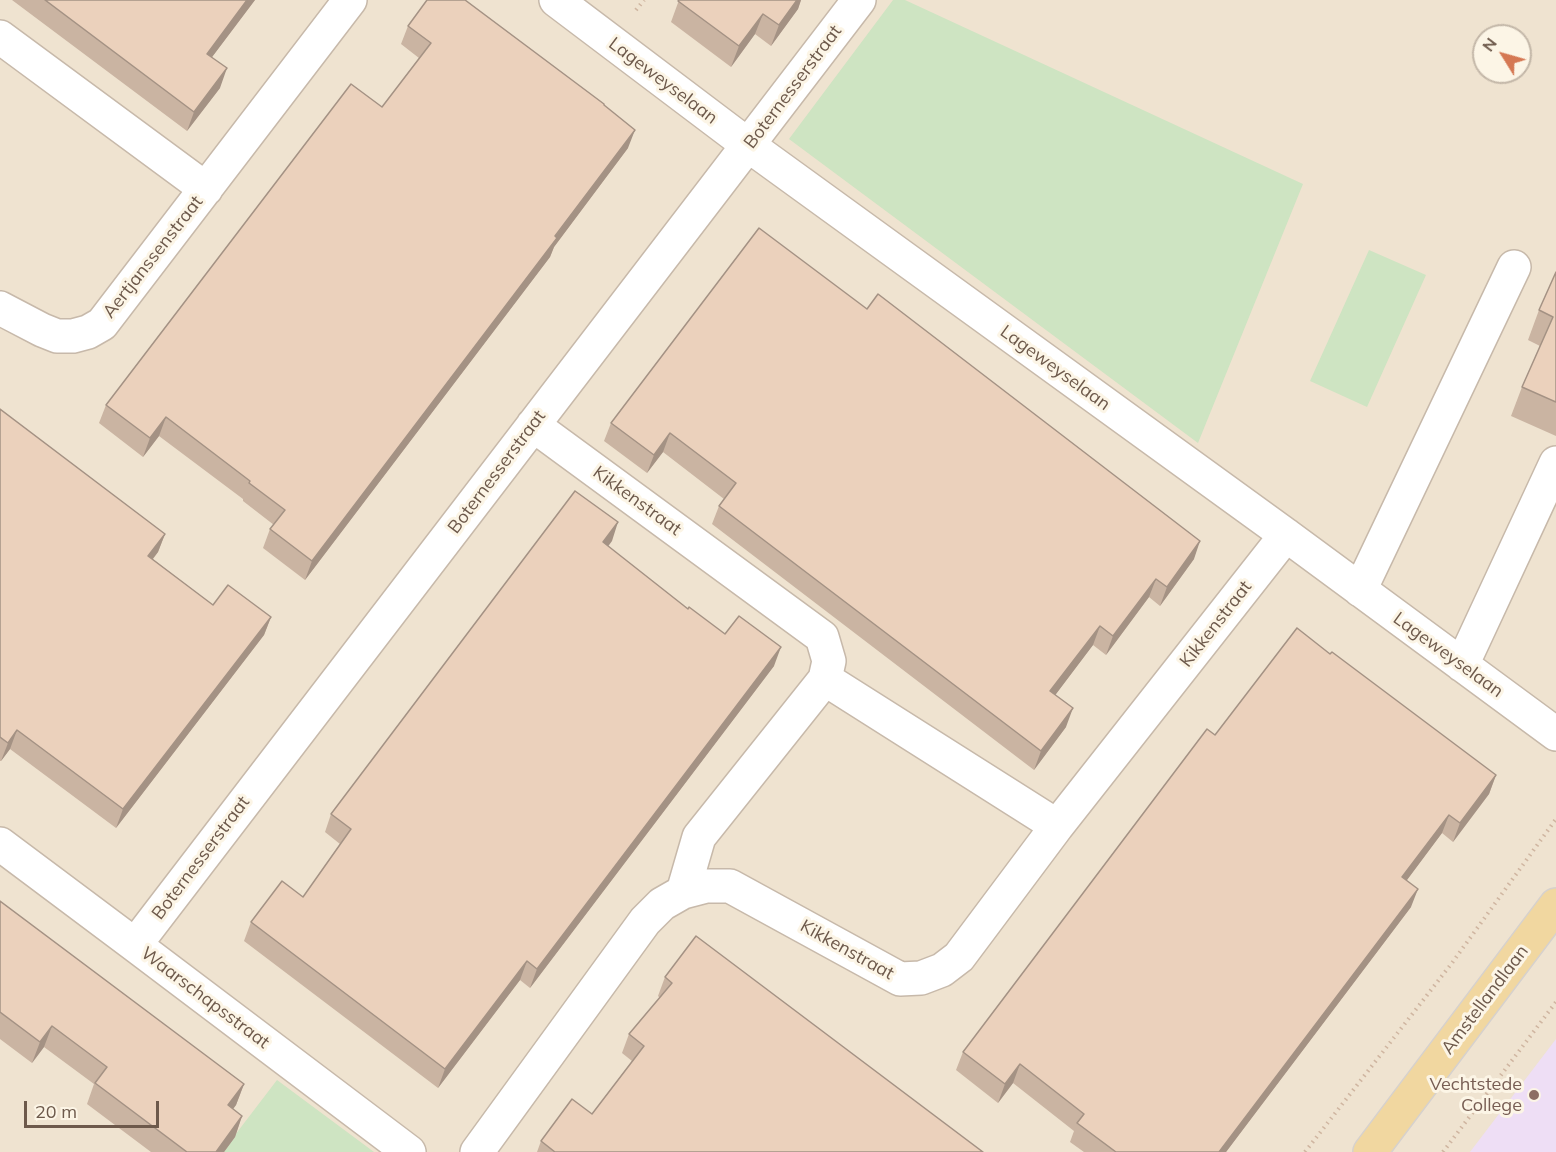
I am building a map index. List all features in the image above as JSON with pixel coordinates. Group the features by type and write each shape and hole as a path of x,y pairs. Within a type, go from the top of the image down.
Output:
{"main road":[{"name":"Amstellandlaan","path":"1371,1152 1556,905"}],"street":[{"name":"Aertjanssenstraat","path":"0,308 57,336 73,336 88,332 102,324 350,0"},
{"name":"Lageweyselaan","path":"556,0 748,145 1556,734"},
{"name":"Boternesserstraat","path":"135,945 859,0"},
{"name":"Aertjanssenstraat","path":"0,37 206,189"},
{"path":"1360,590 1514,267"},
{"name":"Kikkenstraat","path":"533,425 822,637 829,661 825,679"},
{"path":"1462,665 1556,463"},
{"name":"Kikkenstraat","path":"477,1152 645,921 662,904 683,892 706,886 730,886 900,979 921,978 942,970 959,957 1057,826 1286,535"},
{"path":"683,892 699,837 825,679 1057,826"},
{"name":"Waarschapsstraat","path":"0,844 409,1152"}],"path":[{"path":"1305,1152 1452,963 1556,819"},
{"path":"1443,1152 1556,1002"}],"shaded area":[{"path":"0,0 1556,0 1556,1152 0,1152"},
{"name":"Vechtstede College","path":"1556,1039 1556,1152 1470,1152"}],"green space":[{"path":"893,0 905,0 1303,184 1198,443 789,139"},
{"path":"1369,250 1426,275 1367,407 1310,381"},
{"path":"277,1080 374,1152 222,1152"}],"building":[{"path":"45,0 247,0 207,54 227,68 194,112"},
{"path":"427,0 465,0 604,104 635,130 555,236 557,238 312,561 270,529 285,510 166,417 150,438 106,405 351,84 382,107 431,43 408,26"},
{"path":"679,0 797,0 779,25 763,14 739,46"},
{"path":"759,228 867,309 878,294 1200,541 1167,587 1156,579 1113,636 1100,626 1050,691 1073,708 1041,751 719,506 736,483 670,433 654,455 611,423"},
{"path":"1556,272 1556,402 1522,387 1553,317 1539,310"},
{"path":"0,409 165,534 148,556 213,605 228,585 271,617 123,809 17,730 8,743 0,737"},
{"path":"575,491 618,522 603,542 688,609 689,607 725,634 739,616 781,647 537,969 527,961 445,1069 251,922 282,881 303,897 351,829 331,814"},
{"path":"1297,628 1496,775 1460,823 1449,815 1402,877 1418,889 1219,1152 1116,1152 1077,1123 1084,1114 1020,1064 1005,1084 963,1052 1207,729 1215,735"},
{"path":"0,901 244,1084 228,1105 242,1116 216,1152 187,1152 95,1083 107,1067 52,1026 40,1042 0,1012"},
{"path":"696,936 983,1152 555,1152 541,1141 572,1099 592,1114 644,1046 629,1034 672,983 665,977"}],"place":[{"name":"Vechtstede College","path":"1534,1095"}]}
